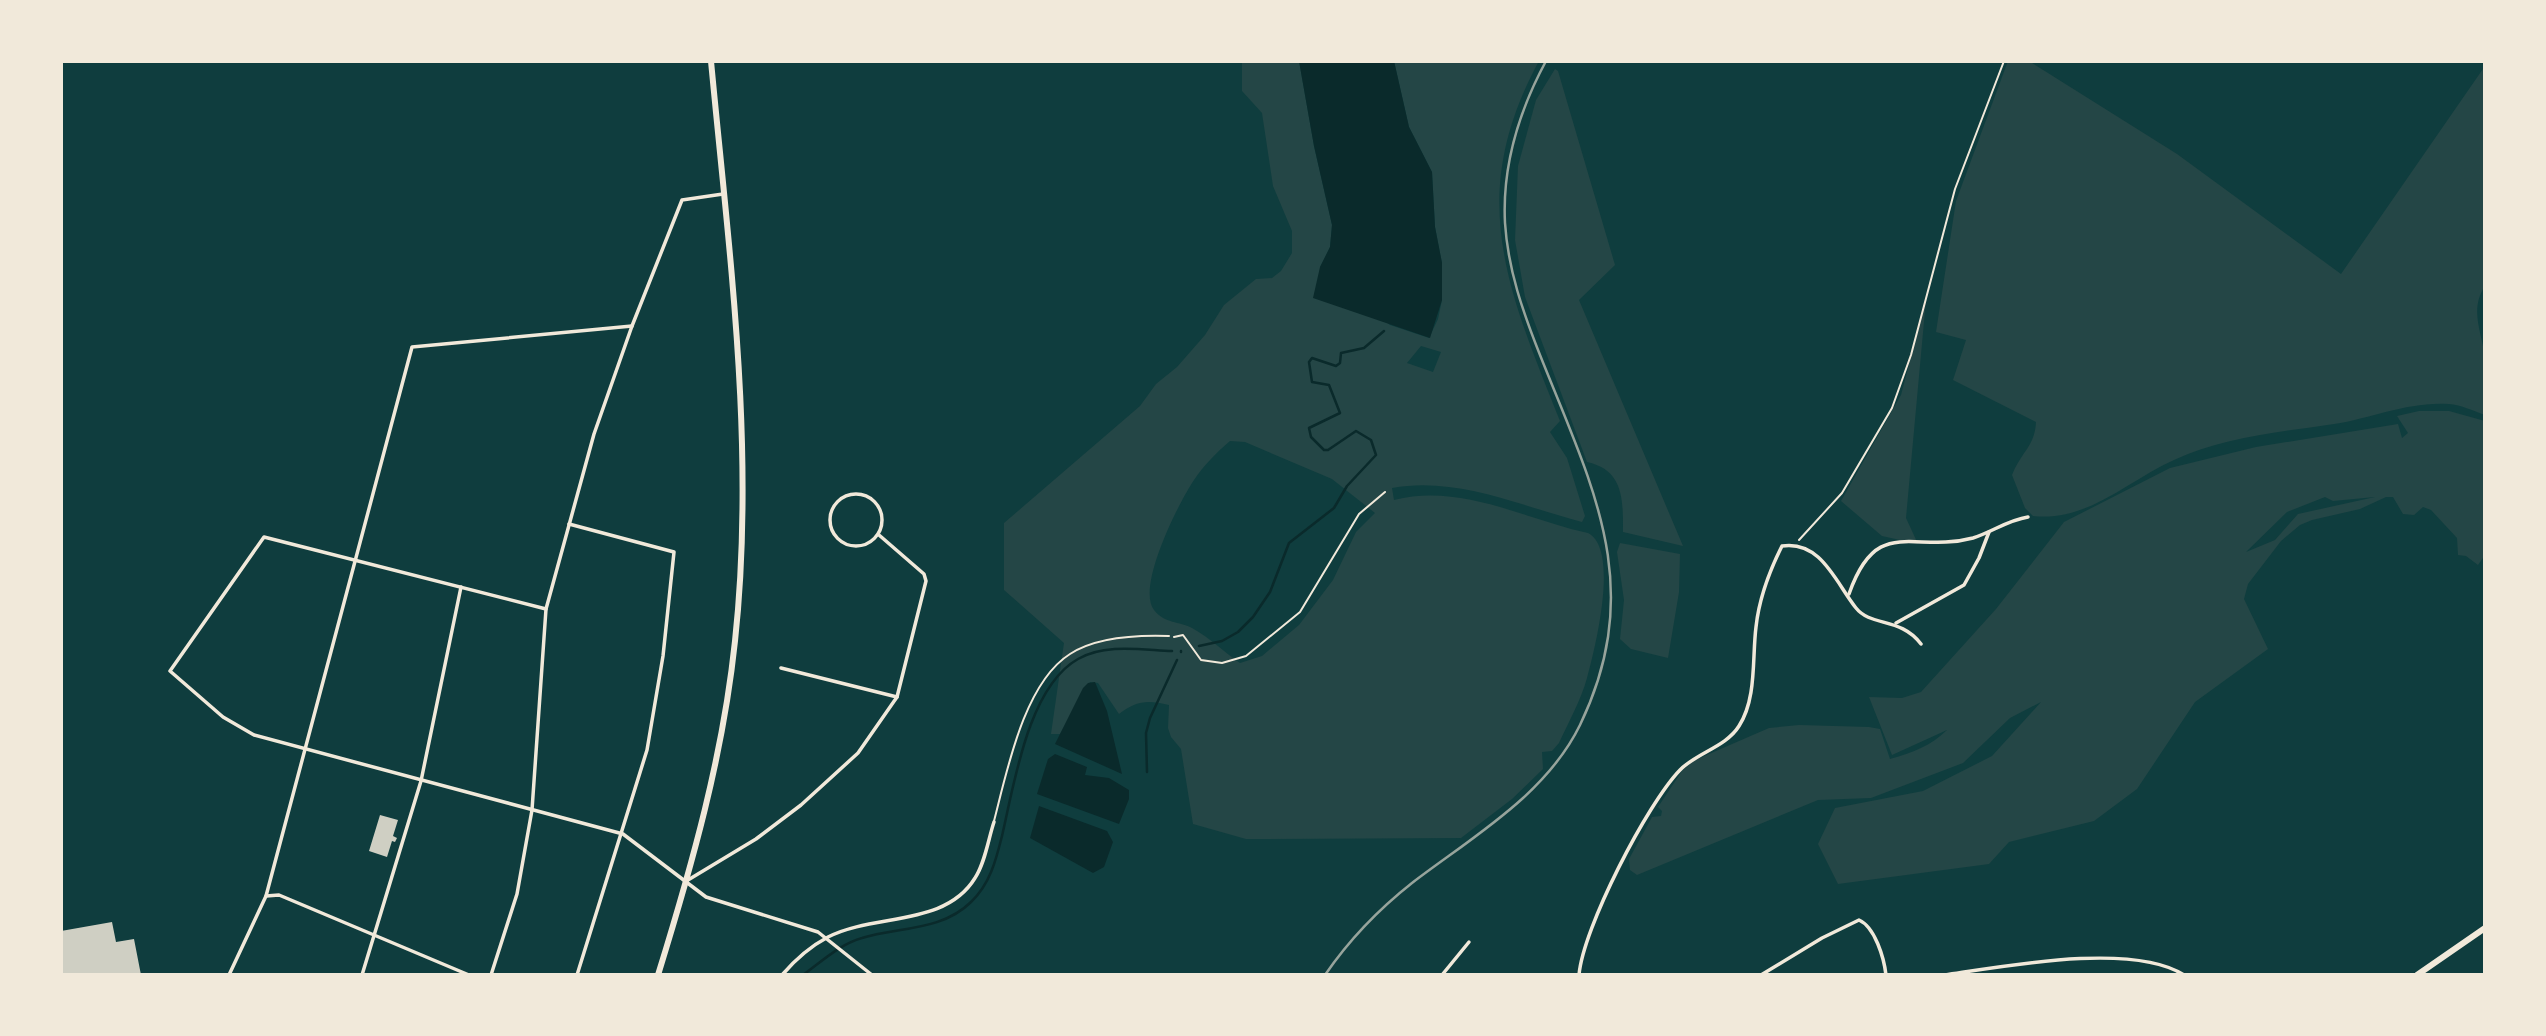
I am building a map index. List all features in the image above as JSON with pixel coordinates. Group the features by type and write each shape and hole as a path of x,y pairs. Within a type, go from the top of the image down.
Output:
{"main road":[{"path":"658,975 710,792 727,699 743,536 740,397 711,61"},
{"path":"2417,975 2485,928"}],"street":[{"path":"491,975 517,894 532,810 546,609 594,434 632,326 682,200 723,194"},
{"path":"229,975 266,896 401,395 409,353 417,345 632,326"},
{"path":"855,493 868,499 879,514 882,527 878,535 862,546 839,538 829,516 835,502 855,493"},
{"path":"1849,594 1859,570 1879,546 1896,540 1947,542 1975,537 2013,519 2028,517"},
{"path":"568,524 674,552 663,656 647,750 577,975"},
{"path":"1896,624 1964,585 1990,530"},
{"path":"686,881 756,839 800,805 858,753 897,697 926,582 924,575 878,535"},
{"path":"546,609 264,537 170,671 223,717 254,734 623,834 706,897 828,937 872,975"},
{"path":"1579,975 1586,944 1604,897 1667,785 1682,768 1731,736 1740,725 1750,698 1756,624 1762,598 1782,546 1796,544 1817,555 1849,594 1855,608 1865,615 1896,624 1915,636 1921,644"},
{"path":"362,975 421,781 461,587"},
{"path":"781,668 897,697"},
{"path":"782,975 796,960 828,937 886,918 946,907 977,876 994,822"},
{"path":"266,896 279,895 469,975"},
{"path":"1761,975 1822,938 1859,920 1866,924 1876,942 1886,975"},
{"path":"1442,975 1469,942"},
{"path":"1945,975 2072,960 2123,959 2159,963 2184,975"}],"lane":[{"path":"994,822 1015,745 1038,690 1061,661 1072,652 1096,644 1146,635 1169,636"}],"path":[{"path":"1796,544 1842,493 1892,408 1911,355 1955,189 2004,61"},
{"path":"1169,636 1183,635 1200,660 1222,663 1246,656 1300,612 1359,514 1385,492"}],"shaded area":[{"path":"1242,61 1299,61 1332,225 1330,247 1320,267 1390,325 1429,338 1438,319 1442,300 1442,263 1435,227 1432,172 1409,127 1394,61 1539,61 1517,110 1504,156 1499,200 1502,243 1524,329 1560,421 1550,432 1567,458 1585,516 1582,522 1464,489 1416,485 1392,488 1394,500 1419,496 1468,499 1588,533 1597,543 1602,558 1602,601 1587,678 1559,743 1552,751 1542,752 1543,769 1512,799 1461,838 1246,839 1193,824 1181,749 1171,737 1168,728 1169,705 1143,702 1119,714 1098,683 1090,682 1060,734 1051,734 1064,643 1004,590 1004,523 1140,406 1156,384 1177,367 1205,335 1224,305 1256,279 1272,278 1281,271 1292,253 1292,231 1273,186 1262,113 1242,91","holes":["1421,346 1441,352 1433,372 1407,363","1230,441 1245,442 1332,479 1375,513 1356,532 1333,580 1299,625 1262,656 1240,663 1198,632 1158,615 1150,599 1155,565 1179,506 1202,469"]},
{"path":"1299,61 1394,61 1409,127 1432,172 1435,227 1442,263 1442,300 1430,338 1313,298 1320,267 1330,247 1332,225"},
{"path":"2008,61 2029,61 2177,154 2341,274 2485,66 2485,286 2480,295 2477,312 2486,365 2485,415 2454,405 2420,405 2334,424 2232,441 2174,460 2106,498 2072,513 2033,516 2025,508 2012,475 2033,437 2036,422 1953,380 1966,340 1936,332 1956,201"},
{"path":"1555,69 1558,71 1615,265 1579,300 1683,546 1623,532 1619,488 1608,472 1587,462 1525,297 1515,240 1518,166 1536,100"},
{"path":"1926,300 1906,518 1918,544 1882,536 1841,501 1901,395"},
{"path":"2419,411 2449,411 2485,421 2485,555 2478,565 2466,556 2458,555 2457,538 2431,510 2423,507 2414,515 2403,514 2393,497 2300,525 2281,541 2248,584 2244,599 2268,649 2195,702 2137,789 2094,821 2009,842 1989,864 1838,884 1818,844 1835,808 1923,791 1992,756 2041,702 2010,718 1963,763 1871,798 1818,800 1637,875 1630,870 1629,859 1652,817 1661,816 1662,811 1658,807 1682,771 1693,761 1769,728 1799,725 1880,729 1890,759 1920,748 1941,736 1947,730 1892,755 1869,697 1902,698 1921,692 1996,609 2064,522 2170,468 2256,447 2398,424 2402,438 2408,433 2397,416","holes":["2325,497 2333,501 2375,497 2298,514 2275,540 2246,552 2287,512"]},
{"path":"1620,543 1680,554 1679,592 1668,658 1631,649 1620,639 1624,600 1617,552"},
{"path":"1095,682 1107,711 1122,774 1055,744 1083,688 1088,683"},
{"path":"1055,754 1087,767 1085,775 1109,778 1129,790 1129,799 1119,824 1037,794 1048,759"},
{"path":"1039,806 1107,831 1113,842 1104,867 1093,873 1030,838"}],"building":[{"path":"380,815 398,820 393,836 397,838 395,842 392,841 387,857 369,851"},
{"path":"112,922 116,942 134,939 141,975 61,975 61,931"}],"waterway":[{"path":"1199,646 1222,641 1238,632 1253,617 1270,592 1289,543 1334,508 1347,486 1376,455 1371,440 1356,431 1328,450 1324,450 1311,437 1309,428 1340,413 1329,385 1312,382 1309,362 1312,358 1336,366 1340,363 1341,353 1364,348 1384,331"},
{"path":"803,975 846,944 876,934 919,927 947,918 978,895 988,880 997,854 1018,765 1035,714 1047,691 1061,673 1078,659 1100,651 1172,651"},
{"path":"1147,772 1146,733 1150,718 1177,660"}],"railway":[{"path":"1325,975 1354,937 1388,903 1506,813 1548,773 1580,725 1600,675 1609,627 1610,581 1605,537 1578,449 1522,307 1509,257 1505,223 1506,180 1514,139 1528,99 1546,61"}]}
